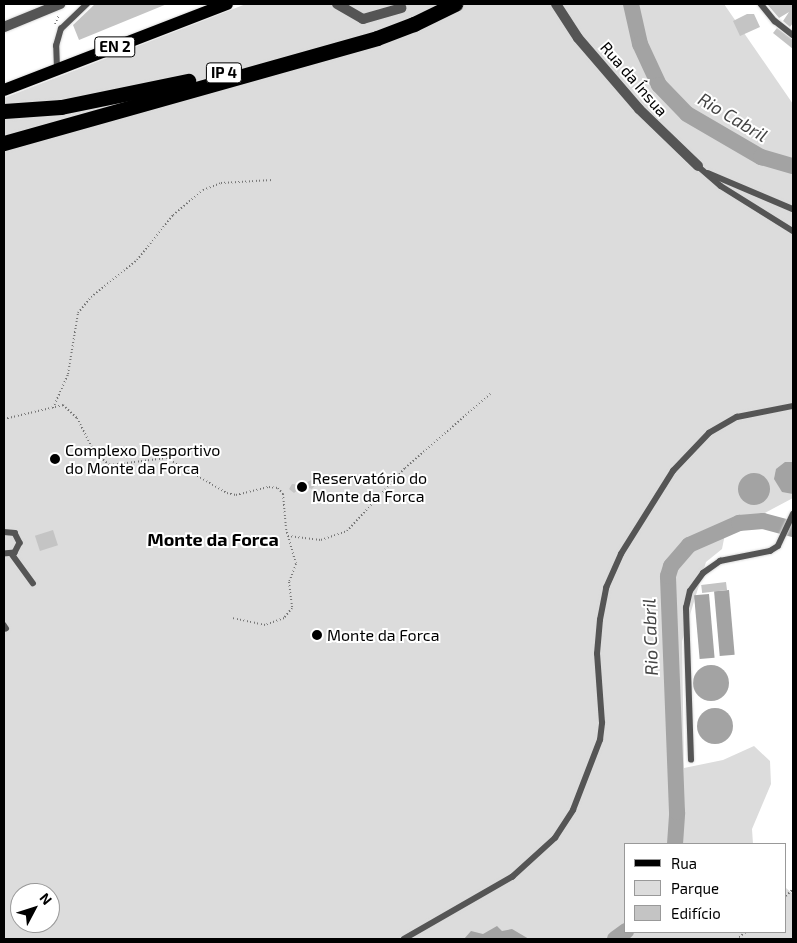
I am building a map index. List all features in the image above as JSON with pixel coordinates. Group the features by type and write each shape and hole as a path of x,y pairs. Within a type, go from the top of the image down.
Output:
{"highway":[{"name":"IP 4","path":"4,135 384,28 441,4"},
{"name":"IP 4","path":"4,143 376,38 414,24 455,4"},
{"path":"4,111 61,107 217,75"}],"main road":[{"name":"EN 2","path":"4,90 227,4"}],"street":[{"path":"4,27 60,4"},
{"path":"337,4 362,19 401,8"},
{"name":"Rua da Ínsua","path":"556,4 578,38 639,108 698,166"}],"lane":[{"path":"57,69 56,46 61,29 87,4"},
{"path":"761,4 775,21 793,35"},
{"path":"698,166 728,184 793,209"},
{"path":"698,166 721,186 793,231"},
{"path":"404,939 512,877 555,838 573,810 600,740 602,723 597,654 600,620 606,588 621,554 673,472 709,433 737,417 793,406"},
{"path":"691,760 686,608 690,591 700,577 716,562 735,556 770,551 784,538 793,514"},
{"path":"4,532 15,533 19,539 20,546 12,554 4,554"},
{"path":"12,554 33,583"}],"path":[{"path":"53,408 68,374 78,313 91,297 138,260 167,222 202,190 221,183 273,180"},
{"path":"288,536 321,540 347,531 387,485 490,394"},
{"path":"4,418 63,405 72,410 95,453 110,465 167,458 227,492 236,495 269,487 278,488 284,494 288,536 296,564 290,582 290,612 265,625 233,618"}],"green space":[{"path":"246,4 724,4 793,104 793,498 725,534 722,549 706,562 682,641 684,768 723,760 754,746 770,761 771,784 752,829 753,843 624,843 624,933 787,933 787,889 793,894 793,939 4,939 4,98"}],"shaded area":[{"path":"785,462 793,462 793,494 782,492 774,479 776,469"},
{"path":"754,473 766,477 770,489 766,501 754,505 742,501 738,489 742,477"},
{"path":"729,590 735,655 720,656 714,591"},
{"path":"709,594 715,658 700,659 694,595"},
{"path":"711,665 718,666 724,670 728,676 728,690 724,696 718,700 711,701 704,700 698,696 694,690 693,683 694,676 698,670 704,666"},
{"path":"715,708 722,709 728,713 732,719 732,733 728,739 722,743 715,744 708,743 702,739 698,733 697,726 698,719 702,713 708,709"},
{"path":"497,926 502,931 512,929 529,939 464,939 471,931 483,934"}],"building":[{"path":"95,4 167,4 79,40 73,25"},
{"path":"767,4 793,4 793,23 790,27 783,21 789,12 779,18"},
{"path":"747,14 754,14 760,27 740,36 733,21"},
{"path":"777,28 793,40 793,49 773,33"},
{"name":"Reservatório do Monte da Forca","path":"311,480 316,484 312,489 303,486 294,493 289,489 292,484 302,485"},
{"path":"53,530 58,545 40,551 35,536"},
{"path":"726,582 727,590 702,593 701,585"}],"waterway":[{"name":"Rio Cabril","path":"631,4 640,44 659,85 687,114 761,157 793,166"},
{"name":"Rio Cabril","path":"675,843 677,812 668,576 671,566 689,545 739,523 763,521 793,529"},
{"name":"Rio Cabril","path":"615,939 624,932"}],"place":[{"name":"Complexo Desportivo do Monte da Forca","path":"55,459"},
{"name":"Reservatório do Monte da Forca","path":"302,487"},
{"name":"Monte da Forca","path":"317,635"}],"district":[{"name":"Monte da Forca","path":"213,539"}]}
